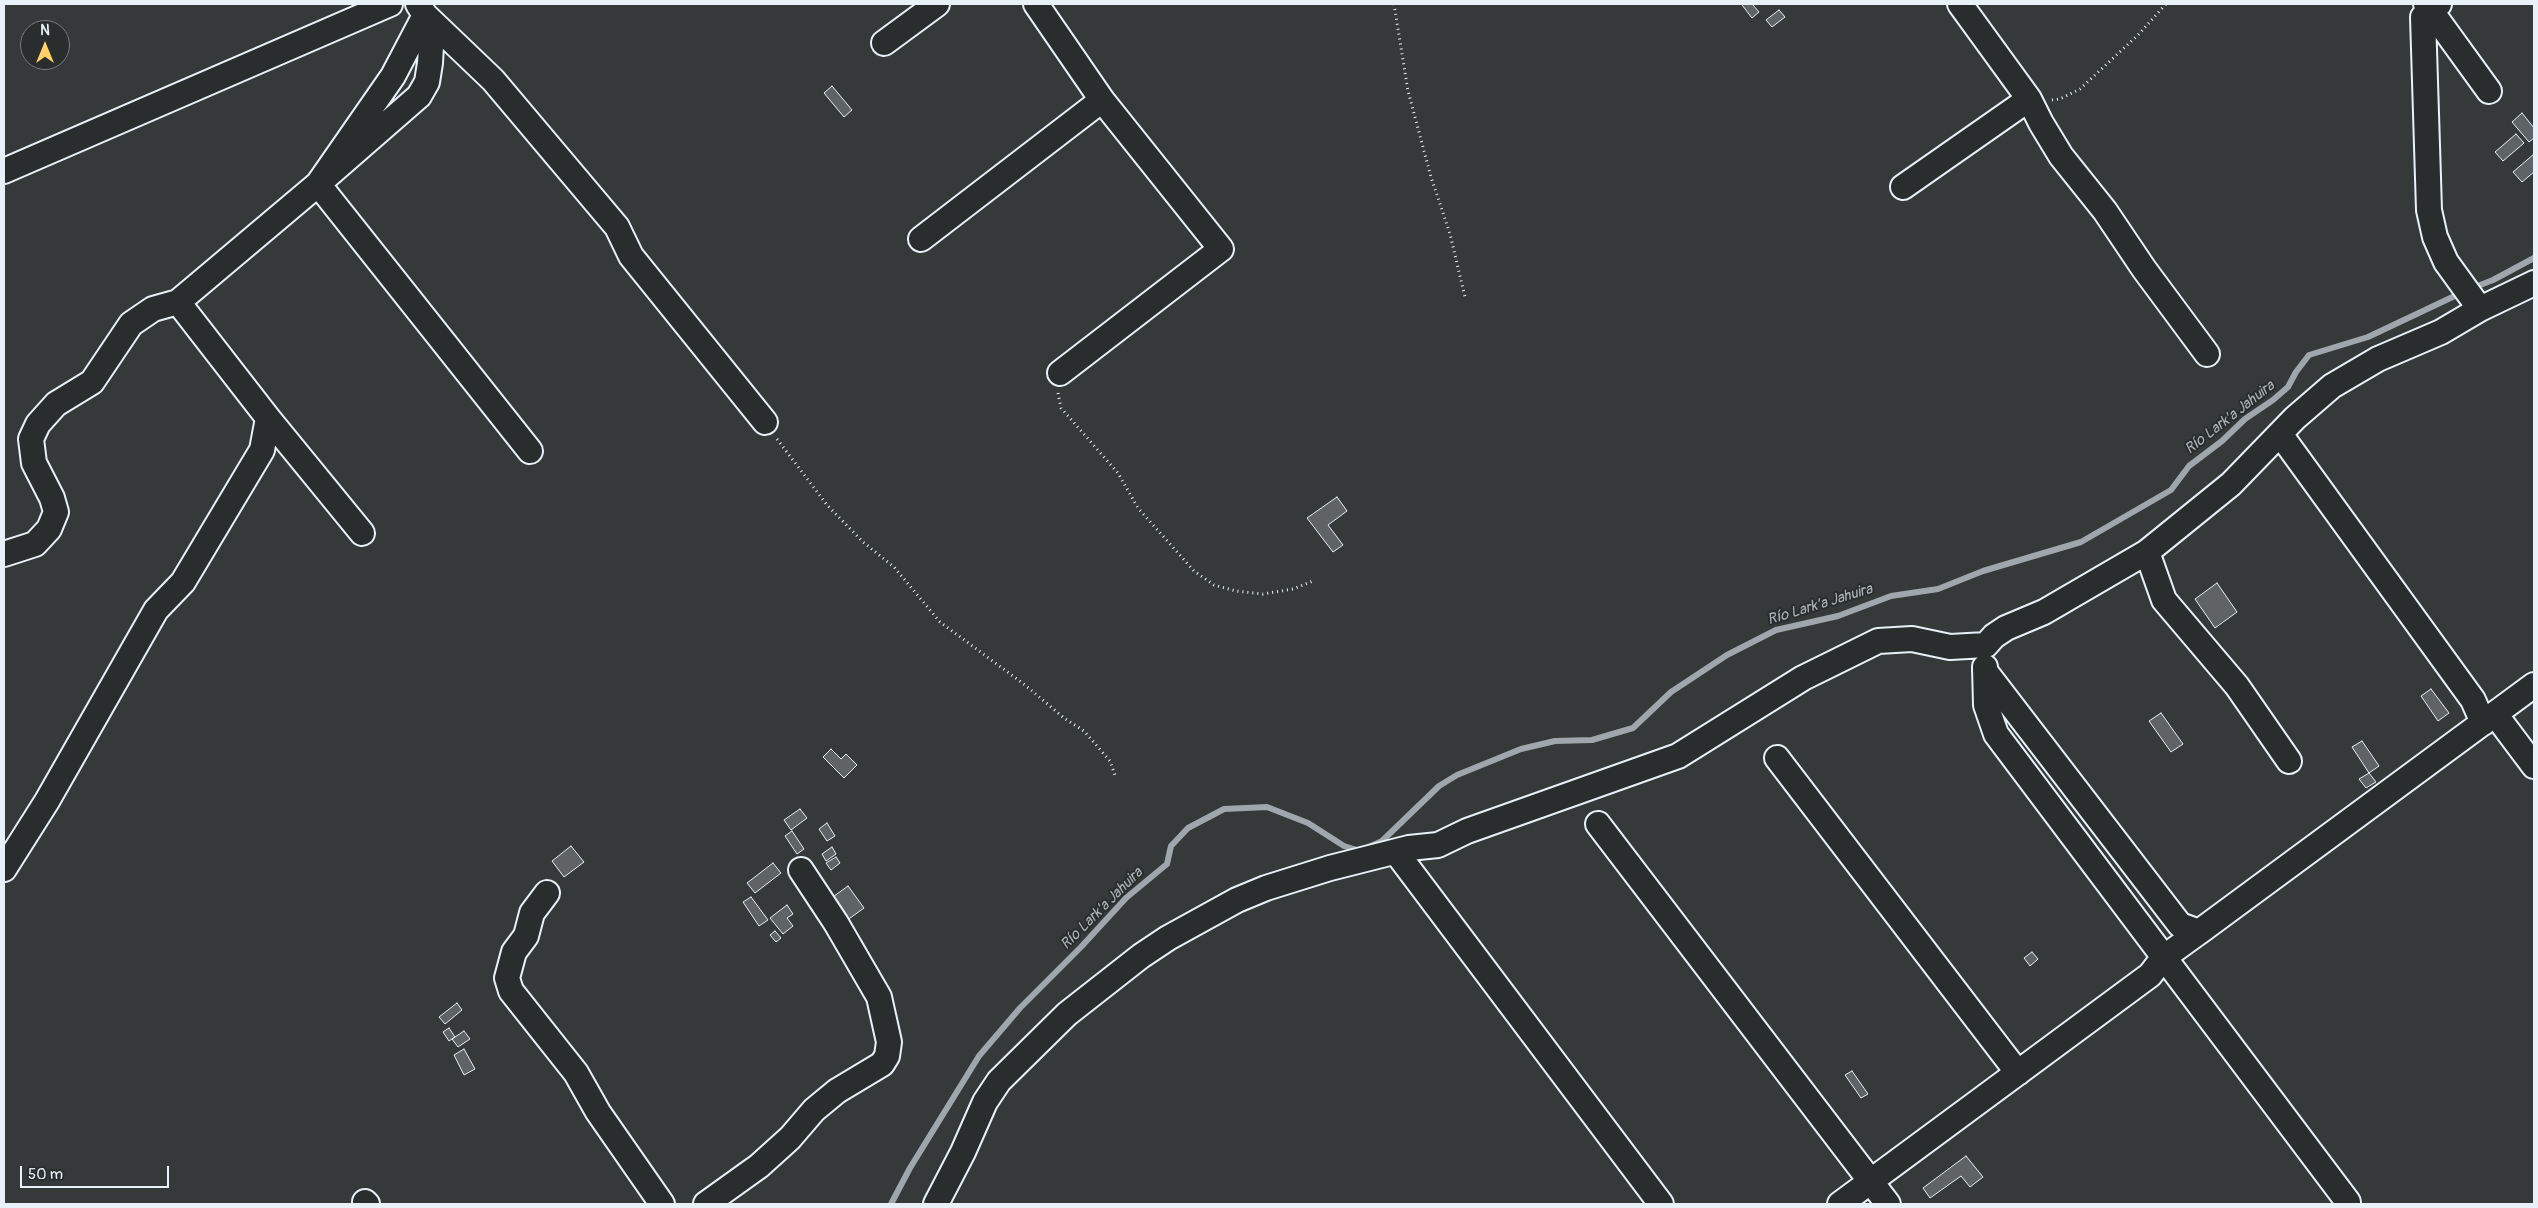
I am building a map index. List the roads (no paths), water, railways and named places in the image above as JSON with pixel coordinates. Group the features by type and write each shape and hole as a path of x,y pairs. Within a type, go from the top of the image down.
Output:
{"street":[{"path":"4,171 390,4"},
{"path":"884,43 937,4"},
{"path":"1036,4 1102,100 1221,249 1060,373"},
{"path":"1960,4 2029,99 2061,156 2105,211 2144,270 2207,354"},
{"path":"2477,304 2460,278 2446,262 2435,236 2429,210 2423,17 2432,6 2489,91"},
{"path":"318,184 393,76 422,10"},
{"path":"4,554 35,544 50,529 56,512 52,498 34,463 31,439 38,424 56,404 92,382 130,324 153,309 178,302 419,96 427,82 431,46 422,10"},
{"path":"422,10 493,80 617,227 631,256 765,422"},
{"path":"1903,187 2029,99"},
{"path":"921,239 1102,100"},
{"path":"318,184 530,451"},
{"path":"2348,1202 1996,734 1986,705 1986,646 1994,636 2006,628 2044,612 2147,552 2230,484 2332,386 2378,359 2441,332 2477,304 2534,283"},
{"path":"178,302 268,418 362,533"},
{"path":"4,870 47,801 156,610 183,582 262,450 268,418"},
{"path":"2280,434 2473,700 2534,766"},
{"path":"2147,552 2164,600 2237,686 2289,762"},
{"path":"936,1204 963,1152 985,1102 999,1081 1067,1014 1141,956 1238,900 1298,877 1396,852 1438,845 1467,831 1678,756 1803,678 1878,641 1912,639 1950,647 1986,646"},
{"path":"1985,671 2180,925 2199,932"},
{"path":"1840,1204 2150,975 2163,958 2534,685"},
{"path":"1777,758 2018,1072"},
{"path":"1598,824 1888,1204"},
{"path":"1396,852 1661,1204"},
{"path":"706,1204 759,1166 790,1138 814,1110 837,1091 882,1064 887,1056 889,1042 878,997 836,923 801,870"},
{"path":"547,893 532,913 526,936 514,952 507,978 511,991 576,1072 598,1112 662,1204"}],"waterway":[{"name":"Río Lark’a Jahuira","path":"2470,289 2493,280 2534,258"},
{"name":"Río Lark’a Jahuira","path":"891,1204 910,1168 979,1056 1020,1008 1081,947 1126,898 1167,864 1171,846 1188,828 1224,809 1267,807 1308,823 1344,846 1360,851 1382,841 1439,786 1457,775 1521,749 1555,741 1592,740 1633,728 1671,692 1727,655 1776,630 1838,616 1891,596 1938,589 1983,571 2081,542 2171,490 2189,466 2222,441 2245,419 2288,387 2296,372 2309,355 2368,337 2461,293"}]}
